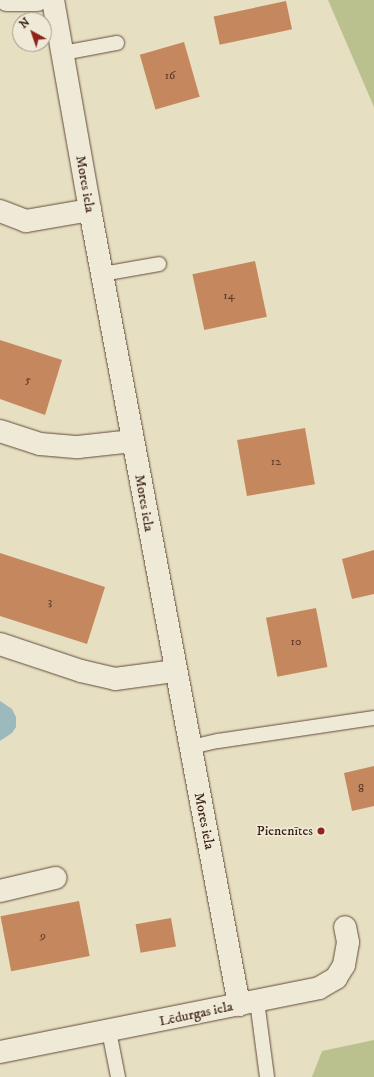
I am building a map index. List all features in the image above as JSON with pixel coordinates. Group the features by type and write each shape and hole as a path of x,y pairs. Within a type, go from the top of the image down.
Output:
{"street":[{"path":"7,0 37,0"},
{"name":"Mores iela","path":"53,0 175,671 248,1003"},
{"path":"0,211 26,221 90,210"},
{"path":"0,431 48,445 78,447 133,441"},
{"path":"0,644 81,671 115,679 175,671"},
{"path":"0,891 55,878"},
{"name":"Lēdurgas iela","path":"0,1052 319,988 336,978 344,965 348,950 345,927"}],"lane":[{"path":"63,53 117,43"},
{"path":"102,274 159,264"},
{"path":"191,747 218,741 374,718"},
{"path":"248,1003 268,1077"},
{"path":"109,1031 118,1077"}],"green space":[{"path":"328,0 374,0 374,107"},
{"path":"374,1040 374,1077 312,1077 322,1051"}],"water":[{"path":"0,701 12,709 16,717 16,727 12,733 0,741"}],"building":[{"path":"286,1 292,29 220,45 214,16"},
{"path":"184,42 200,97 155,109 140,55"},
{"path":"255,261 267,317 204,330 192,274"},
{"path":"0,340 62,360 45,415 0,399"},
{"path":"305,428 315,484 247,496 237,440"},
{"path":"374,550 374,594 352,599 342,559"},
{"path":"0,553 105,587 87,644 0,616"},
{"path":"316,608 327,667 277,677 266,618"},
{"path":"374,766 374,806 352,811 344,773"},
{"path":"79,901 90,956 11,971 0,916"},
{"path":"171,918 176,947 141,953 136,924"}],"place":[{"name":"Pienenītes","path":"321,831"}]}
